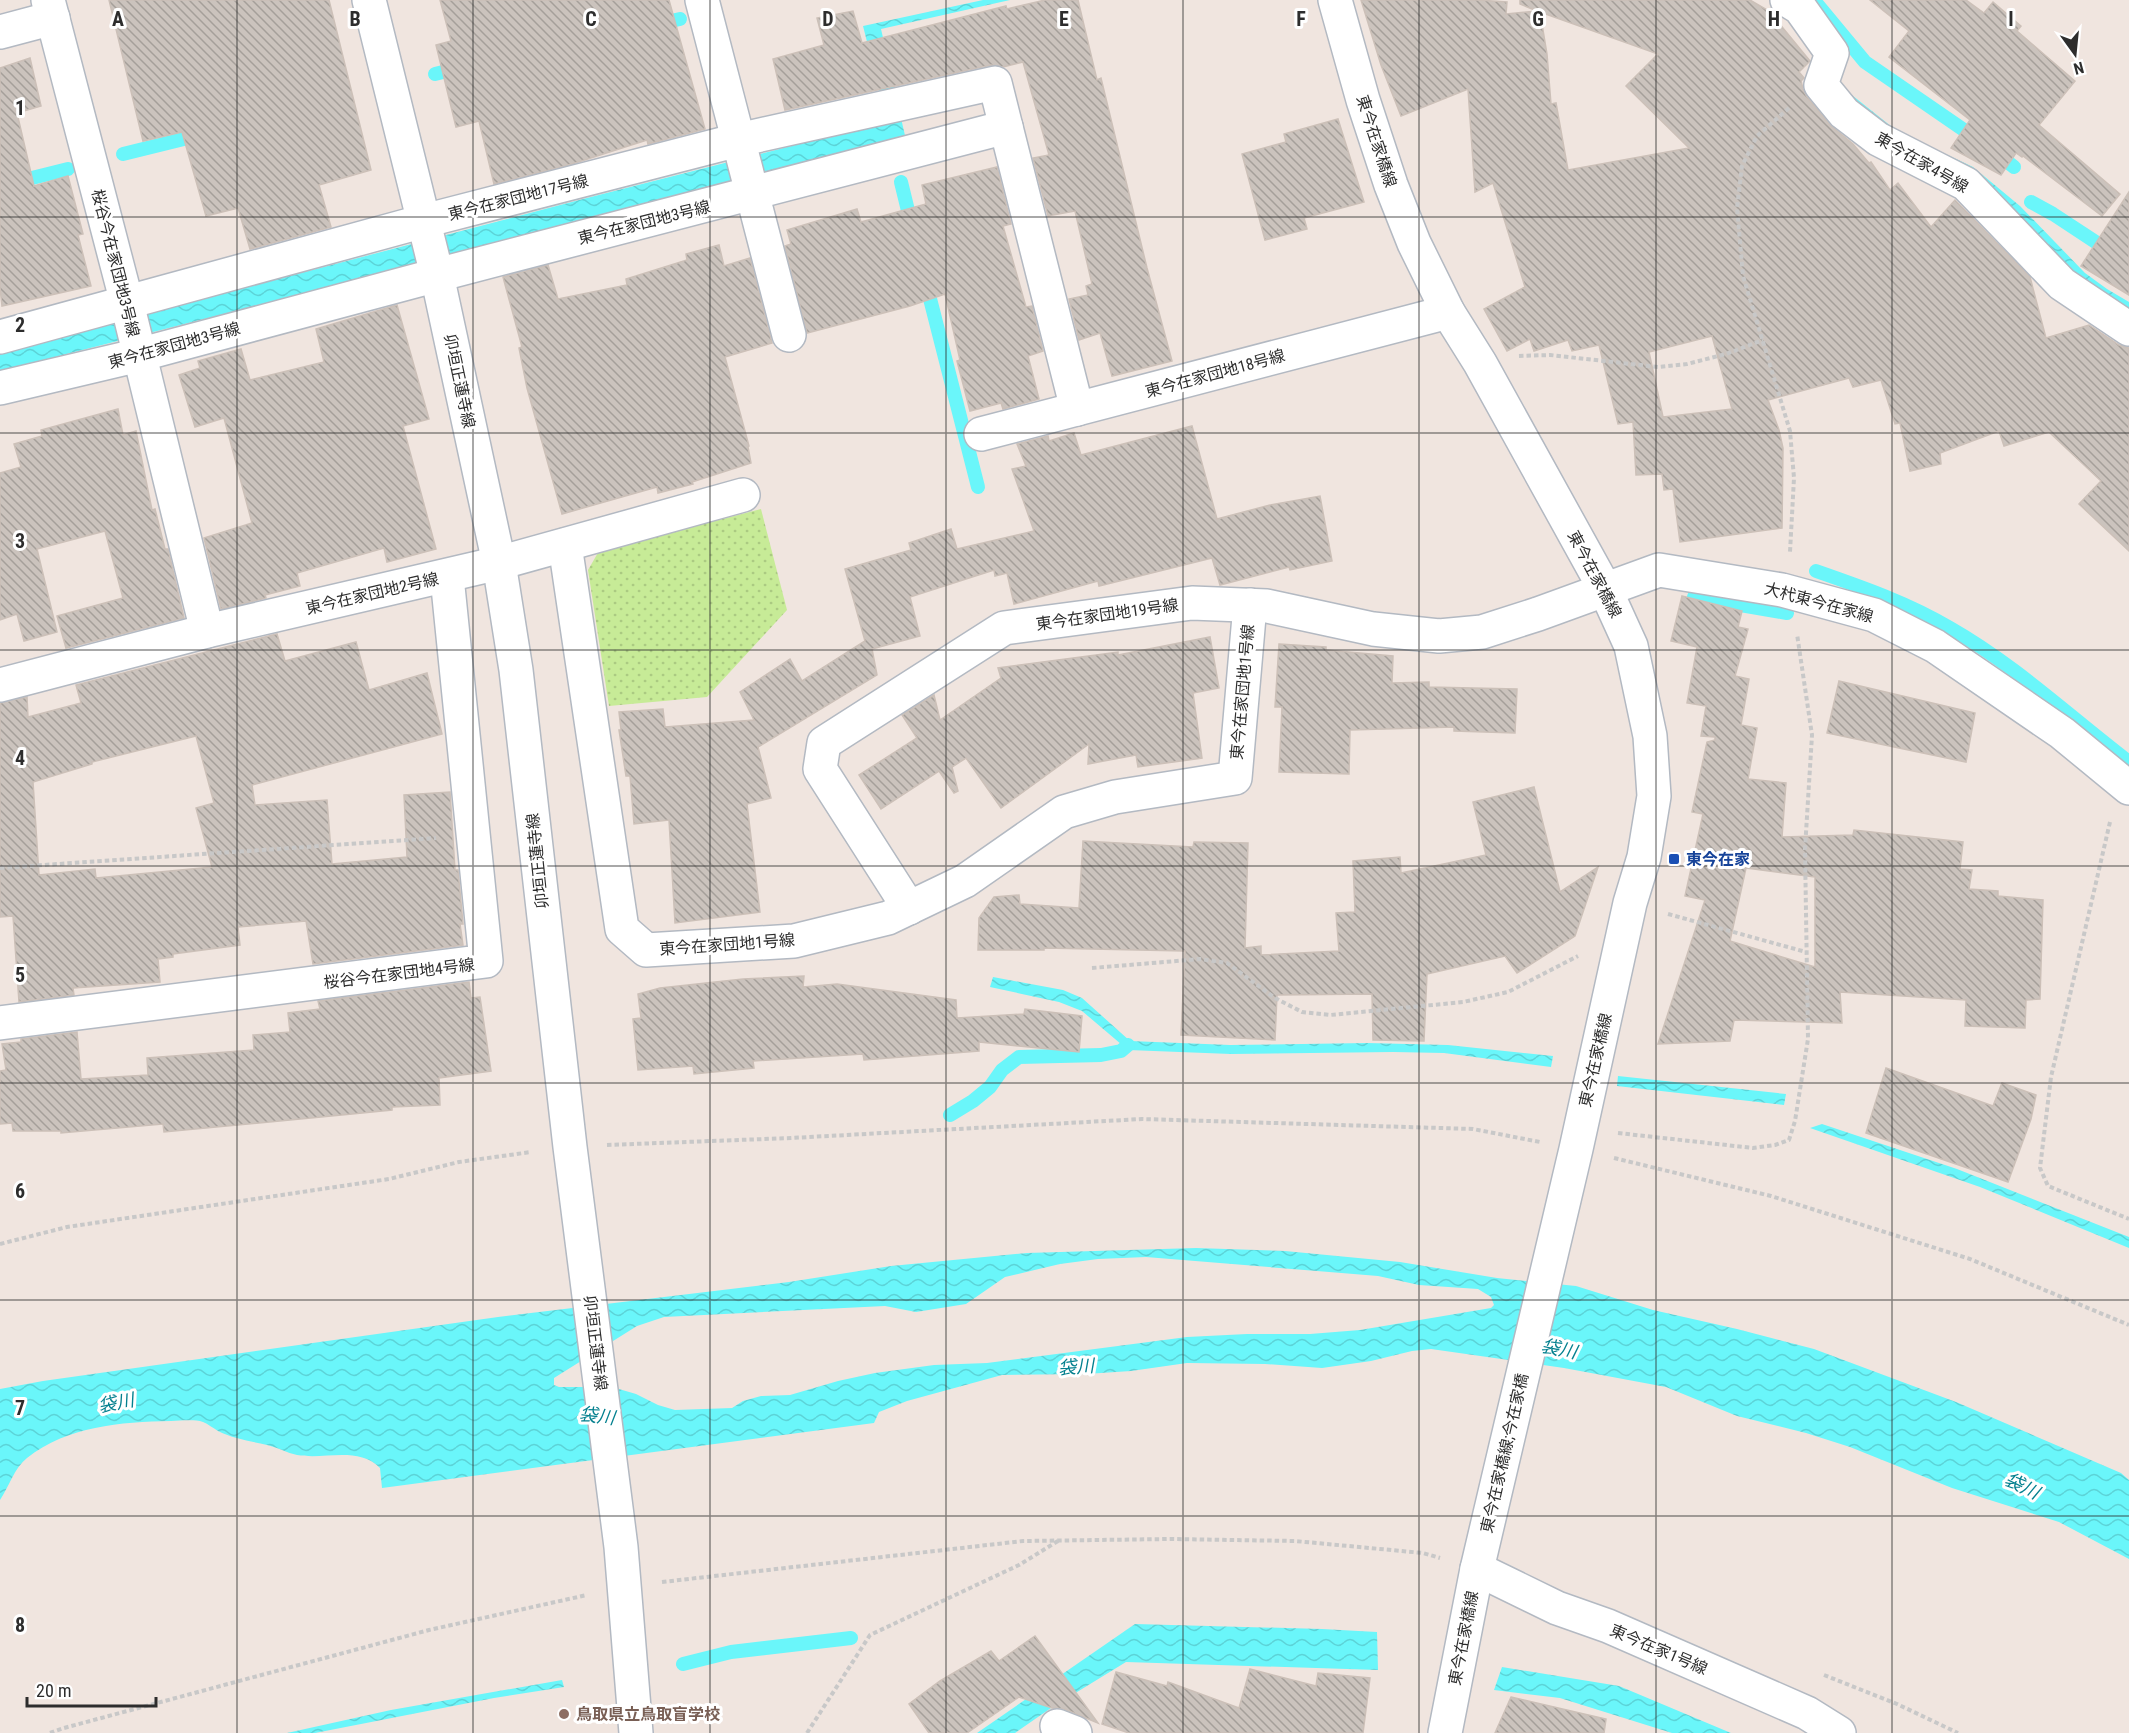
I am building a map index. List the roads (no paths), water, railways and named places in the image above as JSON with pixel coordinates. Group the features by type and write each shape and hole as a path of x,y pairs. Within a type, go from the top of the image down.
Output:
{"street":[{"name":"卯垣正蓮寺線","path":"369,0 437,275 499,563 516,669 570,1147 621,1547 636,1733"},
{"path":"702,0 789,334"},
{"name":"東今在家橋線","path":"1335,0 1363,100 1391,185 1414,243 1448,312 1480,363 1605,589 1631,645 1650,736 1654,796 1644,857 1630,903 1566,1186"},
{"name":"東今在家4号線","path":"1787,0 1800,8 1832,53 1821,85 1844,113 1878,139 1966,184 2062,284 2129,329"},
{"path":"0,32 50,9"},
{"name":"桜谷今在家団地3号線","path":"50,9 127,303 207,631"},
{"name":"東今在家団地17号線","path":"0,337 424,221 738,140 995,83 1006,127"},
{"path":"1006,127 1077,409"},
{"name":"東今在家団地3号線","path":"0,388 139,355 1006,127"},
{"name":"東今在家団地18号線","path":"981,434 1448,312"},
{"name":"東今在家団地2号線","path":"0,685 207,631 447,577 743,495"},
{"name":"東今在家団地1号線","path":"565,545 622,929 646,950 794,941 888,918 965,881 1064,812 1115,796 1235,778 1250,606"},
{"name":"大杙東今在家線","path":"1605,589 1659,570 1791,592 1874,615 1935,646 2062,733 2124,784"},
{"name":"桜谷今在家団地4号線","path":"0,1023 486,961 447,577"},
{"name":"東今在家団地19号線","path":"909,908 820,769 824,743 1004,628 1192,603 1267,606 1373,628 1439,636 1482,632 1538,615 1605,589"},
{"name":"東今在家橋線;今在家橋","path":"1480,1556 1566,1186"},
{"name":"東今在家橋線","path":"1445,1733 1480,1556"},
{"name":"東今在家1号線","path":"1480,1556 1557,1608 1608,1626 1806,1713 1839,1733"}],"water":[{"path":"983,0 1010,0 881,29 895,89 880,93 863,26"},
{"path":"1838,84 1897,131 1973,167 2020,206 2085,273 2129,302 2129,315 1875,125"},
{"path":"901,118 906,140 0,371 0,352"},
{"path":"993,977 1063,990 1082,998 1130,1041 1230,1045 1367,1043 1448,1045 1553,1056 1551,1067 1444,1053 1231,1054 1128,1050 1082,1011 1059,1002 990,987"},
{"path":"1618,1076 1786,1094 1784,1105 1617,1086"},
{"path":"1822,1124 1957,1169 2129,1237 2129,1248 1980,1187 1810,1128"},
{"name":"袋川","path":"1196,1248 1285,1251 1400,1262 1497,1278 1576,1286 1653,1310 1814,1349 1956,1402 2121,1473 2129,1480 2129,1559 2059,1522 1952,1488 1850,1447 1806,1433 1737,1416 1666,1387 1564,1368 1431,1349 1322,1368 1265,1364 1187,1363 1131,1371 1086,1374 1002,1375 907,1401 879,1412 874,1423 382,1488 380,1468 362,1457 297,1455 230,1436 199,1421 114,1425 77,1432 43,1447 22,1462 0,1500 0,1389 498,1317 789,1282 891,1266 1027,1253","holes":["1146,1257 1378,1276 1419,1285 1478,1289 1491,1297 1494,1305 1491,1308 1360,1330 1310,1334 1187,1337 987,1363 934,1365 875,1373 790,1395 761,1396 743,1401 732,1408 675,1410 612,1387 559,1387 554,1385 554,1378 637,1326 664,1317 885,1306 916,1312 966,1304 1005,1277 1060,1264 1098,1259"]},
{"path":"1135,1624 1377,1632 1378,1670 1126,1662 1015,1733 977,1733"},
{"path":"1502,1667 1619,1686 1731,1733 1672,1733 1560,1698 1494,1690"},
{"path":"562,1680 564,1687 494,1698 315,1733 287,1733 391,1710"}],"waterway":[{"path":"1817,4 1865,62 1977,139"},
{"path":"657,24 680,19"},
{"path":"435,74 459,68"},
{"path":"123,154 200,135"},
{"path":"1995,152 2014,167"},
{"path":"0,186 68,169"},
{"path":"901,182 912,227"},
{"path":"2031,202 2129,264"},
{"path":"926,283 978,487"},
{"path":"1816,571 1901,603 1934,619 1974,643 2020,675 2129,762"},
{"path":"1694,597 1787,613"},
{"path":"950,1115 990,1087 1002,1070 1019,1057 1101,1055 1121,1051 1128,1045"},
{"path":"683,1664 731,1652 851,1638"}],"place":[{"name":"東今在家","path":"1674,859"},
{"name":"鳥取県立鳥取盲学校","path":"564,1714"}]}
